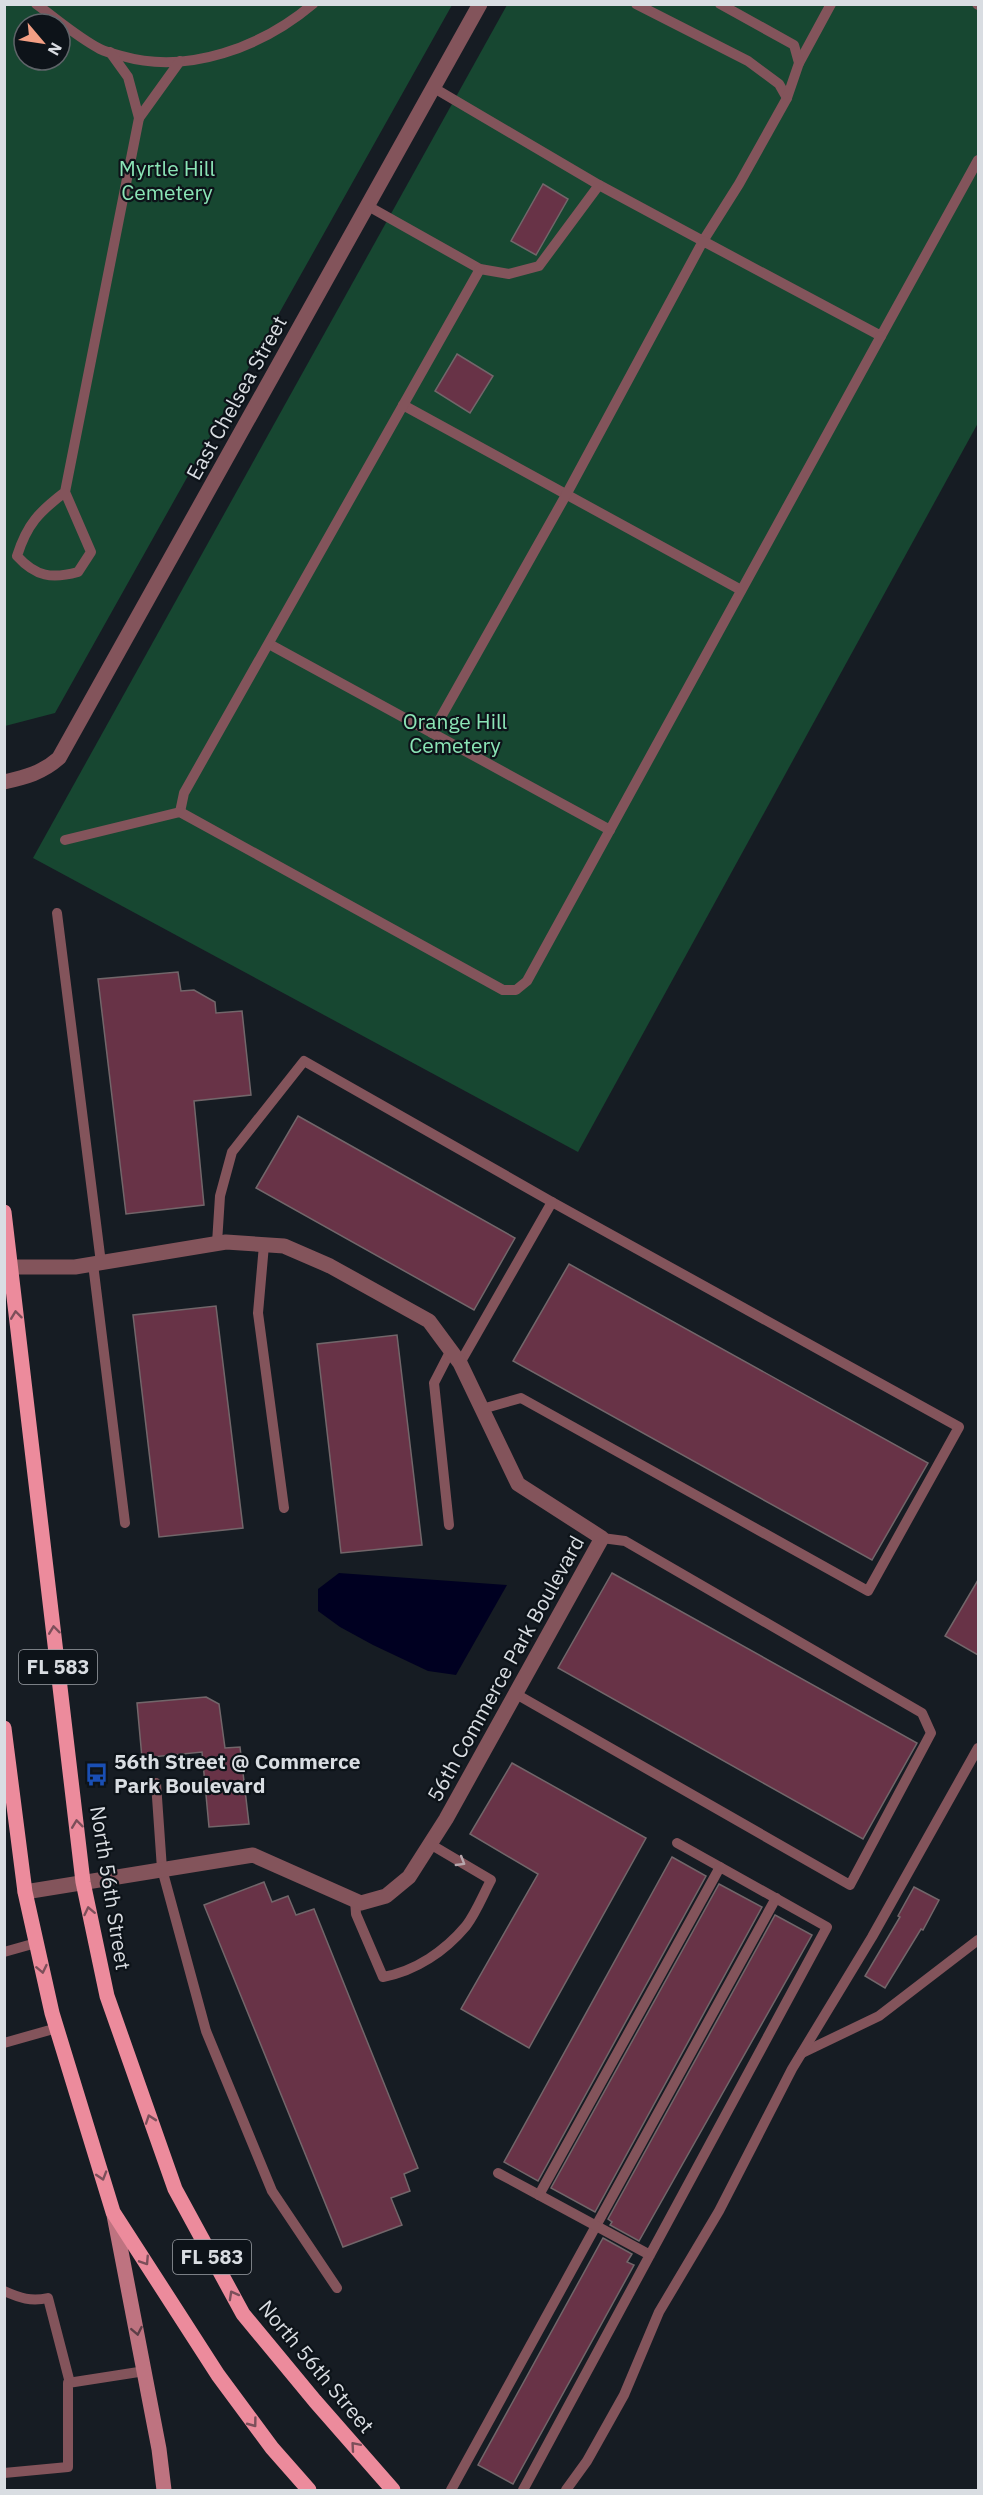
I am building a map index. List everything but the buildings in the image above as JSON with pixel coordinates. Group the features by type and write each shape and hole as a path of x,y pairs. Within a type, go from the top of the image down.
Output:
{"main road":[{"name":"North 56th Street","path":"4,1212 83,1882 107,1996 175,2189 243,2314 393,2490"},
{"name":"FL 583","path":"4,1728 25,1892 36,1943 57,2028 113,2212 218,2375 272,2448 309,2490"}],"street":[{"name":"East Chelsea Street","path":"4,782 46,770 59,758 480,4"},
{"name":"56th Commerce Park Boulevard","path":"11,1267 75,1267 218,1243 284,1246 330,1266 429,1321 460,1363 518,1484 602,1538 516,1694 409,1877 386,1896 361,1903 355,1900"},
{"path":"25,1892 253,1855 355,1900"},
{"path":"113,2212 145,2371 164,2490"}],"lane":[{"path":"36,4 101,50 144,62 180,61 229,52 290,23 313,4"},
{"path":"636,4 748,61 779,84 787,98"},
{"path":"720,4 794,45 800,63"},
{"path":"432,733 566,495 703,242 739,184 787,98 800,63 831,4"},
{"path":"110,52 128,77 139,118"},
{"path":"65,492 44,508 24,533 17,556 27,567 56,578 78,572 91,552 65,492 139,118 180,61"},
{"path":"434,88 599,185 881,336"},
{"path":"65,840 180,812 503,990 516,990 527,981 741,590 861,377 881,336 978,160"},
{"path":"368,206 480,269 509,274 539,266 599,185"},
{"path":"180,812 184,793 480,269"},
{"path":"403,405 741,590"},
{"path":"269,644 610,830"},
{"path":"57,913 125,1523"},
{"path":"218,1243 220,1196 232,1152 304,1061 552,1202 959,1427 868,1591 521,1398 482,1408"},
{"path":"460,1363 552,1202"},
{"path":"264,1245 258,1313 284,1508"},
{"path":"449,1525 434,1383 451,1350"},
{"path":"516,1694 850,1885 932,1734 922,1713 625,1541 602,1538"},
{"path":"566,2490 587,2461 624,2395 659,2312 719,2211 802,2053 872,1937 978,1748"},
{"path":"156,1783 162,1869 206,2031 272,2191 337,2288"},
{"path":"523,2490 827,1927 677,1843"},
{"path":"355,1900 356,1914 383,1977 406,1972 444,1949 467,1924 491,1880 430,1844"},
{"path":"539,2195 720,1867"},
{"path":"451,2490 776,1898"},
{"path":"802,2053 879,2016 978,1940"},
{"path":"4,1952 36,1943"},
{"path":"4,2043 57,2028"},
{"path":"498,2173 650,2255"},
{"path":"4,2290 22,2300 48,2298 70,2383 68,2383 68,2467 4,2473"},
{"path":"70,2383 145,2371"}],"green space":[{"name":"Myrtle Hill Cemetery","path":"4,5 452,5 55,713 5,726"},
{"name":"Orange Hill Cemetery","path":"507,5 978,5 978,423 578,1152 33,858"}],"water":[{"path":"339,1573 507,1585 456,1675 428,1671 340,1627 318,1611 318,1589"}],"place":[{"name":"56th Street @ Commerce Park Boulevard","path":"96,1774"}]}
